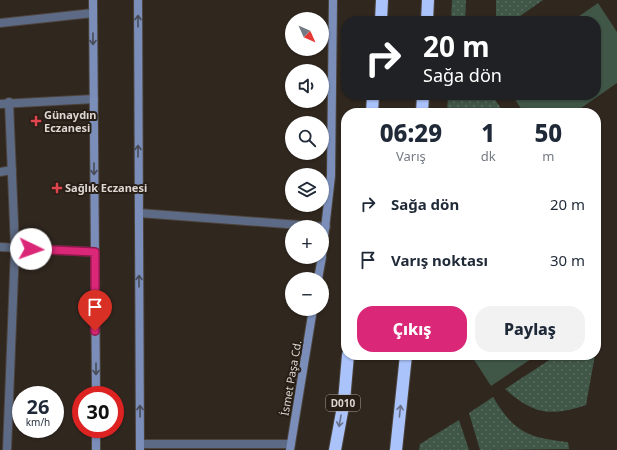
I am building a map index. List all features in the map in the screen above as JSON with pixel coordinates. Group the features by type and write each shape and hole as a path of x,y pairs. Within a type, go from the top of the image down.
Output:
{"highway":[{"path":"381,16 382,0"},
{"path":"427,16 428,0"},
{"name":"D010","path":"335,450 344,401 348,360"},
{"path":"396,450 405,360"}],"street":[{"path":"93,0 96,386"},
{"path":"138,0 140,447 290,447"},
{"path":"327,220 330,176 333,0"},
{"path":"0,23 93,13"},
{"path":"0,104 9,102 94,99"},
{"path":"7,450 15,248 9,102"},
{"path":"0,172 12,170"},
{"path":"139,213 285,224"},
{"path":"0,247 95,252"},
{"name":"İsmet Paşa Cd.","path":"290,447 312,316"},
{"path":"96,438 96,450"}],"green space":[{"path":"452,0 466,0 465,16 451,16"},
{"path":"496,0 543,0 520,16 496,16"},
{"path":"598,3 617,32 617,83 601,94 601,16 579,16"},
{"path":"448,100 495,100 501,108 447,108"},
{"path":"515,100 593,100 581,108 521,108"},
{"path":"474,360 530,360 491,386"},
{"path":"549,360 594,360 586,405 574,409 552,412 543,411 525,404 505,389"},
{"path":"493,397 515,426 532,435 568,442 569,449 480,450 469,413"},
{"path":"459,420 469,450 419,450 420,444"}],"place":[{"name":"Günaydın Eczanesi","path":"36,121"},
{"name":"Sağlık Eczanesi","path":"57,188"}],"route":[{"path":"31,249 95,252 95,331"}]}
